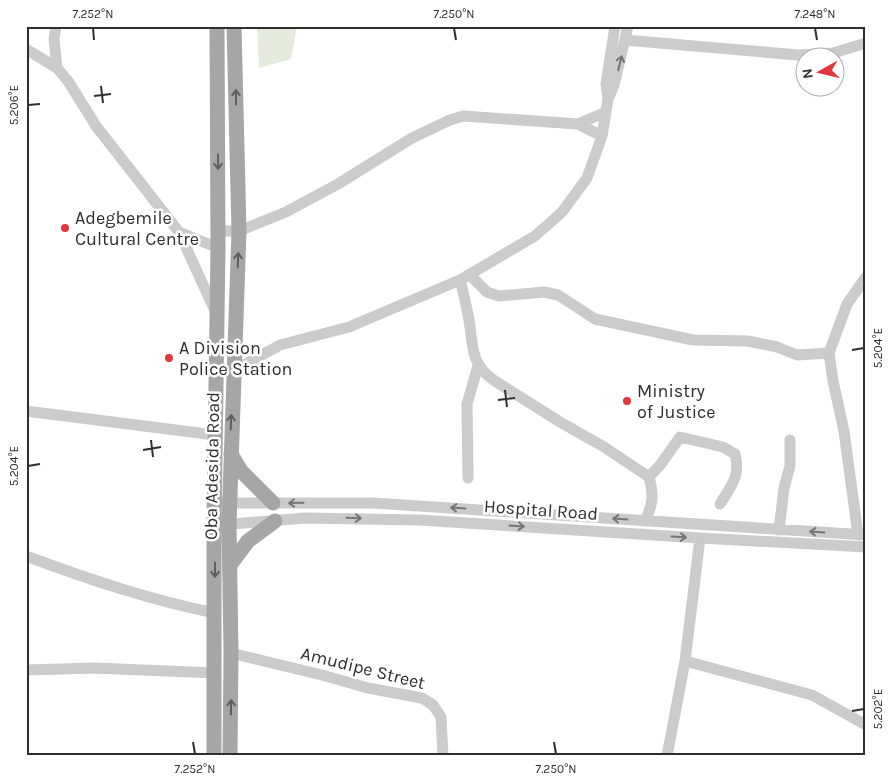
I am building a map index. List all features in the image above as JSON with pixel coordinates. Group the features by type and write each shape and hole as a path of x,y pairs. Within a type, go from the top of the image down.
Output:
{"main road":[{"name":"Oba Adesida Road","path":"214,756 215,613 222,525 222,503 215,436 218,248 217,26"},
{"name":"Oba Adesida Road","path":"222,503 230,453 239,231 234,26"},
{"path":"230,453 246,477 273,504"},
{"path":"230,564 248,541 274,521"},
{"name":"Oba Adesida Road","path":"222,525 230,564 230,756"}],"street":[{"path":"56,26 54,39 57,68"},
{"path":"608,99 606,84 614,26"},
{"path":"233,371 280,345 349,327 465,278 535,236 562,212 587,178 602,136 608,99 614,85 628,26"},
{"path":"625,40 798,55 833,53 866,43"},
{"path":"26,49 57,68 68,81 96,126 179,232 217,314"},
{"path":"578,124 606,112"},
{"path":"218,231 239,231 286,212 338,184 412,138 463,116 578,124 602,136"},
{"path":"179,232 218,248"},
{"path":"862,535 829,353 847,304 866,277"},
{"path":"465,278 488,292 500,296 544,292 558,294 595,319 693,340 748,341 777,347 797,355 829,353"},
{"path":"465,278 473,353 478,366 495,381 604,447 648,477 653,497 645,521"},
{"path":"468,478 467,404 478,366"},
{"path":"26,412 215,436"},
{"path":"648,477 661,464 680,437 723,447 735,454 738,466 733,483 720,504"},
{"path":"779,530 784,488 790,466 790,440"},
{"name":"Hospital Road","path":"222,503 373,502 862,535"},
{"name":"Hospital Road","path":"222,525 306,518 419,520 866,547"},
{"path":"667,756 685,661 700,538"},
{"path":"26,556 101,583 215,613"},
{"name":"Amudipe Street","path":"231,654 322,675 368,688 422,698 433,705 440,717 443,756"},
{"path":"685,661 812,695 866,725"},
{"path":"26,670 94,668 215,673"}],"green space":[{"path":"257,26 297,26 291,59 259,68"}],"place":[{"name":"Adegbemile Cultural Centre","path":"65,228"},
{"name":"A Division Police Station","path":"169,358"},
{"name":"Ministry of Justice","path":"627,401"}]}
